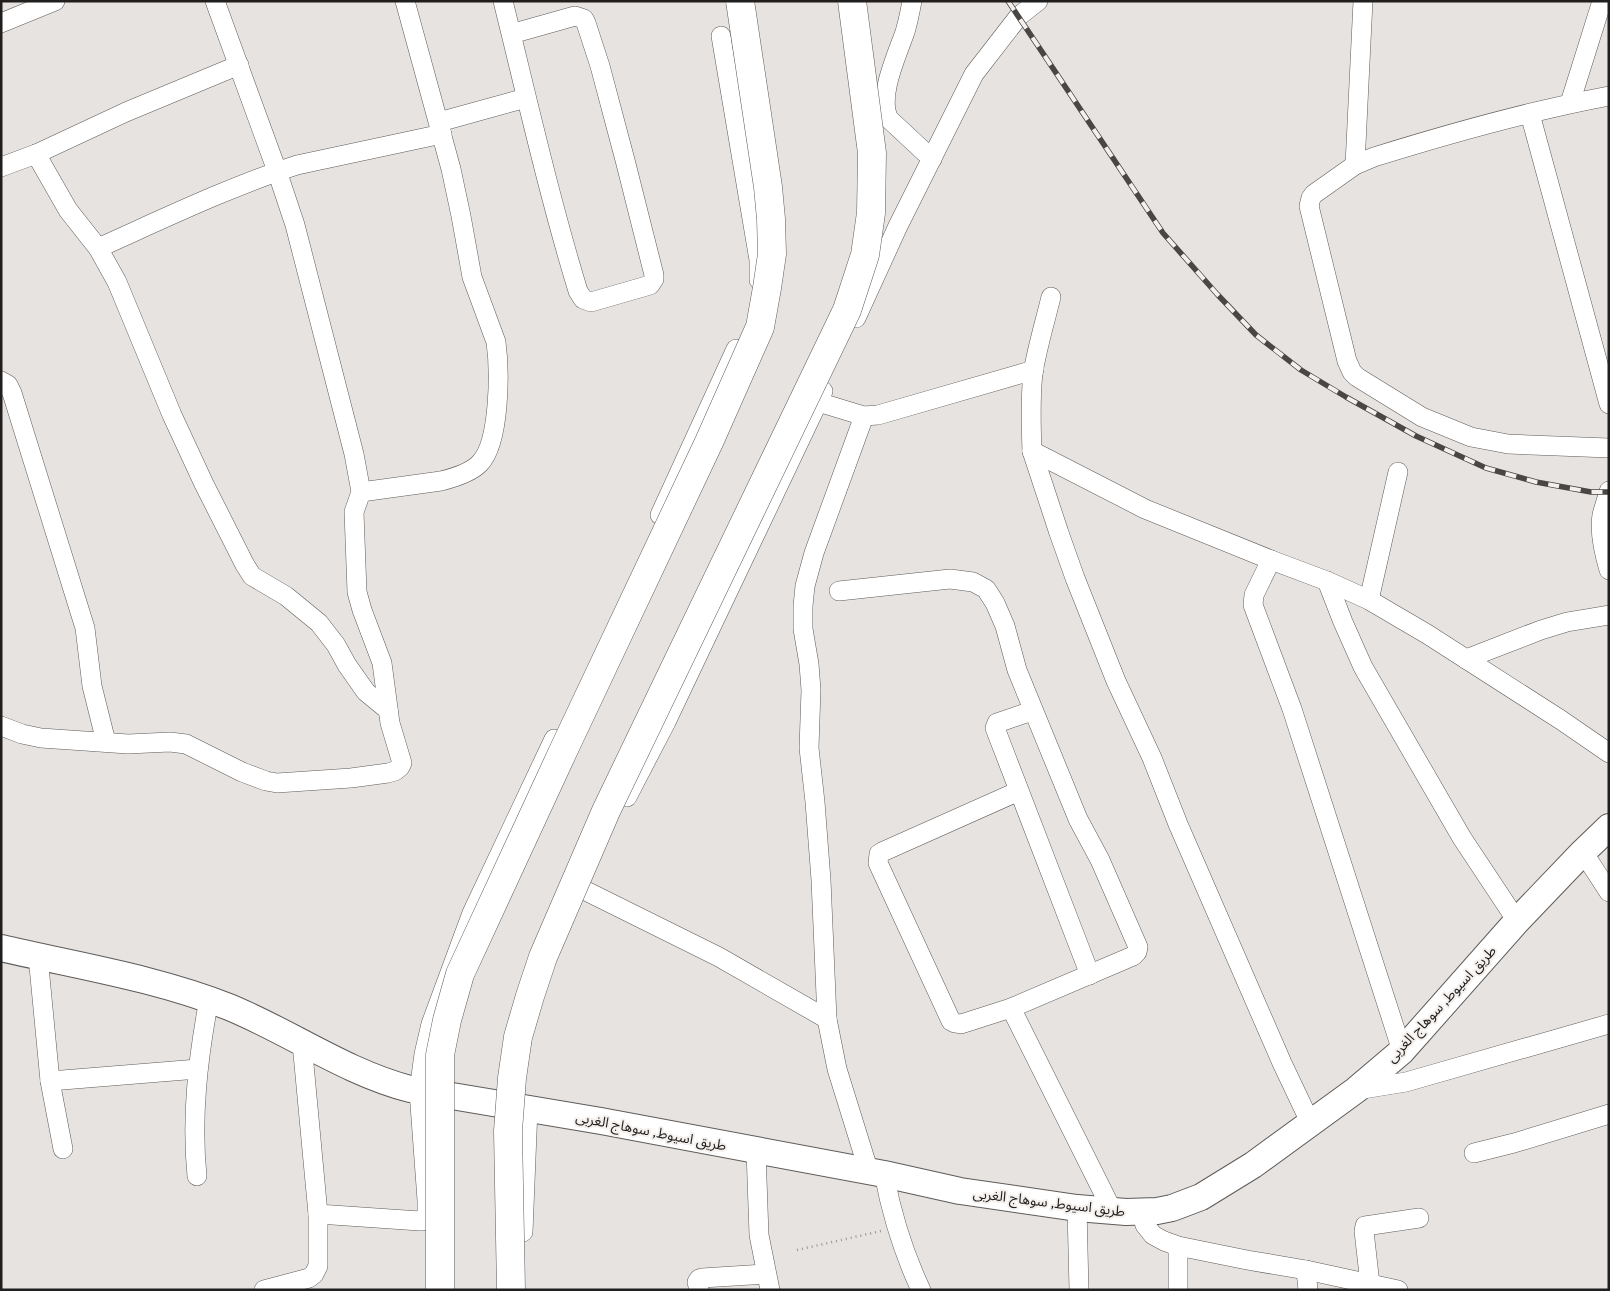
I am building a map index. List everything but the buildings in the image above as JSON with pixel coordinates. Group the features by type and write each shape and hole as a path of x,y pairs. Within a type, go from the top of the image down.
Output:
{"highway":[{"path":"440,1290 440,1055 460,974 709,442 760,327 768,288 772,254 771,219 768,187 740,1"},
{"path":"511,1290 508,1131 512,1078 518,1037 532,988 543,957 606,811 847,310 865,255 872,213 872,153 852,1"}],"main road":[{"name":"طريق اسيوط, سوهاج الغربى","path":"1,948 140,979 209,999 248,1015 302,1044 399,1086 601,1121 877,1173 960,1191 1113,1212 1157,1211 1172,1208 1201,1197 1253,1165 1356,1090 1402,1051 1517,921 1609,827"}],"street":[{"path":"1,23 55,1"},
{"path":"1,726 22,734 41,738 128,744 180,742 242,772 277,783 351,778 388,773 395,771 402,763 394,740 388,710 382,663 357,592 354,512 361,492 354,454 295,225 215,1"},
{"path":"361,492 441,481 479,464 486,454 491,441 497,396 496,342 472,277 459,206 406,1"},
{"path":"503,1 526,98 554,208 582,299 591,302 650,285 654,275 612,113 584,19 575,16 511,34"},
{"path":"912,1 908,23 889,80 885,105 889,119 932,159"},
{"path":"524,1290 523,1225 515,1106 528,1035 548,971 601,851 670,713 818,402 898,226 974,74 1019,16 1038,1"},
{"path":"1355,165 1363,1"},
{"path":"1570,104 1602,1"},
{"path":"318,1214 420,1222 425,1219 428,1200 432,1092 424,1054 431,1024 472,913 604,637 745,328 754,303 760,277 759,260 721,36"},
{"path":"1,166 36,154 126,112 239,65"},
{"path":"1609,96 1491,123 1374,157 1355,165 1314,194 1309,206 1346,361 1352,372 1368,385 1422,417 1471,437 1508,444 1609,448"},
{"path":"98,248 195,204 277,171 297,164 440,128 526,98"},
{"path":"1530,114 1609,404"},
{"path":"36,154 68,210 98,248 117,282 172,415 245,565 252,576 286,596 319,623 366,692 388,710"},
{"path":"1051,297 1034,370 1031,392 1030,424 1032,451 1075,578 1116,681 1152,758 1178,824 1282,1063 1310,1122"},
{"path":"818,402 864,416 878,415 1034,370"},
{"path":"1,381 8,386 12,393 83,619 95,699 106,742"},
{"path":"864,416 814,553 805,586 803,606 804,629 811,690 809,748 821,880 827,1019 837,1069 877,1173 903,1250 921,1290"},
{"path":"1032,451 1145,509 1327,581 1369,600 1466,658 1609,753"},
{"path":"1369,600 1398,472"},
{"path":"1609,491 1602,515 1605,558 1609,570"},
{"path":"1271,560 1254,595 1253,606 1292,710 1402,1051"},
{"path":"839,591 950,579 973,582 986,589 995,603 1005,626 1016,670 1032,711 1078,819 1100,860 1138,947 1137,952 1133,956 1090,975 1011,1008 961,1024 951,1020 877,858 882,852 1019,791"},
{"path":"1327,581 1363,667 1462,838 1517,921"},
{"path":"1466,658 1558,624 1609,616"},
{"path":"1032,711 997,723 995,726 996,732 1090,975"},
{"path":"1583,852 1608,889"},
{"path":"584,890 719,957 827,1019"},
{"path":"38,956 50,1081 63,1149"},
{"path":"198,1176 194,1120 198,1068 209,999"},
{"path":"1011,1008 1113,1212"},
{"path":"1356,1090 1406,1082 1609,1024"},
{"path":"264,1290 302,1281 317,1271 319,1258 318,1214 302,1044"},
{"path":"50,1081 198,1068"},
{"path":"1474,1153 1514,1144 1609,1114"},
{"path":"698,1290 698,1280 702,1278 768,1282 759,1236 756,1151"},
{"path":"1077,1208 1079,1290"},
{"path":"1141,1212 1145,1225 1153,1235 1178,1246 1306,1270 1398,1290"},
{"path":"1370,1284 1365,1226 1419,1218"},
{"path":"1178,1246 1178,1290"},
{"path":"1306,1270 1308,1290"}],"path":[{"path":"797,1250 896,1227"}],"railway":[{"path":"1008,1 1163,233 1256,335 1301,370 1346,397 1416,436 1486,468 1536,482 1591,492 1609,492"}]}
